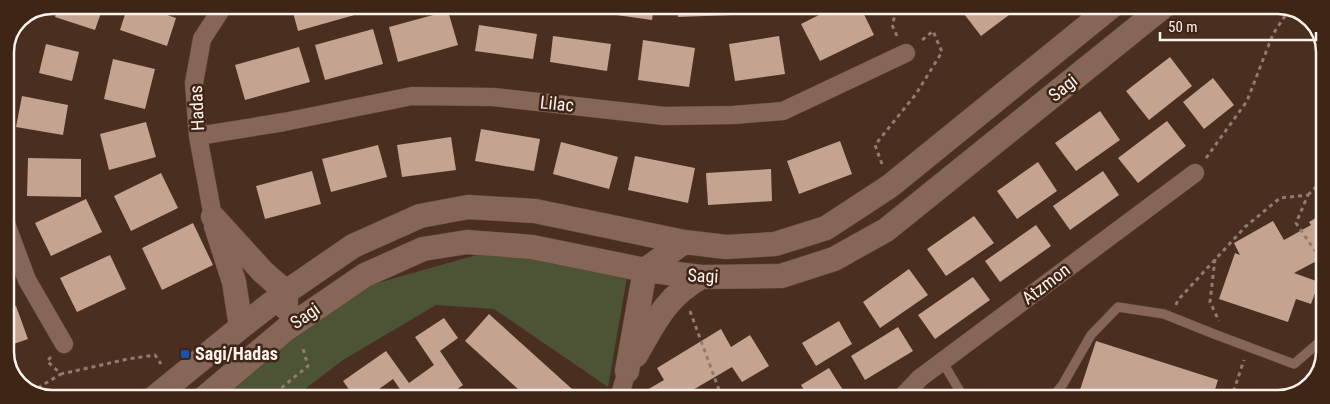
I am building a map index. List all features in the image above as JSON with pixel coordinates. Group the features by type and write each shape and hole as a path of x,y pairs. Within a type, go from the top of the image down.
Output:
{"street":[{"name":"Hadas","path":"213,217 198,136 194,83 202,39 218,14"},
{"name":"Sagi","path":"163,390 286,292 353,246 420,216 468,207 535,211 684,242 726,246 776,244 826,228 890,186 1102,14"},
{"name":"Sagi","path":"214,390 286,330 365,275 423,249 467,242 532,247 645,270 701,277 781,276 834,259 886,230 1154,14"},
{"name":"Lilac","path":"198,136 284,122 412,96 493,97 664,116 733,115 783,111 906,53"},
{"name":"Atzmon","path":"909,390 920,378 942,361 1195,173"},
{"path":"213,217 263,272 286,292 286,330"},
{"path":"213,217 234,282 241,327"},
{"path":"622,390 645,270 684,242"},
{"path":"14,245 27,280 64,344"},
{"path":"627,371 650,330 671,299 685,286 701,277"}],"lane":[{"path":"1058,390 1091,335 1118,307 1164,314 1294,364 1316,346"},
{"path":"942,361 959,390"}],"path":[{"path":"890,186 875,145 916,94 942,52 933,31 906,53 892,25 895,14"},
{"path":"1195,173 1247,101 1273,34 1286,15"},
{"path":"1316,188 1308,196 1296,223 1316,252"},
{"path":"1173,317 1178,300 1215,257 1245,227 1280,198 1308,196"},
{"path":"1215,257 1210,302 1227,339"},
{"path":"690,310 719,390"},
{"path":"61,374 47,361 64,344"},
{"path":"1233,390 1248,347"},
{"path":"38,388 61,374 155,355 174,380"},
{"path":"279,390 308,366"}],"green space":[{"path":"505,247 627,277 608,387 494,309 436,305 343,360 304,390 232,390 356,289"}],"building":[{"path":"56,14 101,14 95,30 55,17"},
{"path":"125,14 164,14 176,18 167,46 120,30"},
{"path":"293,14 358,14 298,31"},
{"path":"437,14 449,14 458,45 398,62 389,27"},
{"path":"609,14 653,14 652,20"},
{"path":"678,14 733,15 678,17"},
{"path":"821,14 864,14 874,35 820,61 801,24"},
{"path":"964,14 1010,14 981,36"},
{"path":"479,25 537,34 533,59 475,51"},
{"path":"373,29 383,64 325,80 315,45"},
{"path":"553,36 611,44 607,71 550,62"},
{"path":"779,36 785,74 735,81 729,44"},
{"path":"643,40 695,48 689,87 638,80"},
{"path":"46,44 79,52 72,81 39,73"},
{"path":"299,47 310,82 245,100 235,65"},
{"path":"1170,57 1192,86 1149,120 1126,91"},
{"path":"113,59 155,69 145,109 104,99"},
{"path":"1213,78 1234,105 1204,129 1183,102"},
{"path":"22,96 68,105 63,135 16,127"},
{"path":"1100,111 1120,140 1076,171 1055,143"},
{"path":"1167,121 1186,146 1138,183 1118,158"},
{"path":"146,122 156,157 109,170 100,134"},
{"path":"481,129 540,139 534,171 475,161"},
{"path":"451,137 456,170 402,177 397,145"},
{"path":"840,141 852,174 799,194 787,161"},
{"path":"561,142 618,157 609,189 553,174"},
{"path":"378,145 387,177 331,192 322,159"},
{"path":"635,156 695,168 688,203 628,190"},
{"path":"28,158 81,159 81,197 27,196"},
{"path":"1038,162 1057,191 1017,219 997,191"},
{"path":"771,169 772,201 708,205 706,173"},
{"path":"312,171 321,204 265,219 256,186"},
{"path":"1103,171 1119,195 1070,230 1053,206"},
{"path":"161,173 178,208 131,231 114,196"},
{"path":"86,199 102,232 51,256 35,223"},
{"path":"974,216 994,243 946,276 927,249"},
{"path":"1316,218 1316,261 1294,273 1316,281 1316,290 1311,304 1296,299 1288,322 1219,299 1235,253 1240,255 1234,243 1273,221 1284,240 1311,225 1309,222"},
{"path":"193,223 213,265 162,290 142,248"},
{"path":"1036,225 1051,246 1000,282 985,261"},
{"path":"110,255 126,289 77,312 60,278"},
{"path":"909,269 928,295 880,328 863,302"},
{"path":"973,277 990,300 935,339 918,315"},
{"path":"16,306 28,339 14,344 14,307"},
{"path":"489,314 573,390 519,390 465,341"},
{"path":"444,318 458,338 440,351 463,385 456,390 401,390 393,379 378,390 349,390 343,381 386,351 409,383 434,365 415,337"},
{"path":"839,321 852,344 816,366 802,343"},
{"path":"898,327 913,351 865,380 851,356"},
{"path":"721,329 731,347 750,335 769,366 742,382 732,367 693,390 647,390 664,380 657,368"},
{"path":"1096,341 1218,380 1215,390 1080,390"},
{"path":"829,368 843,390 804,390 801,385"}],"place":[{"name":"Sagi/Hadas","path":"185,354"}]}
